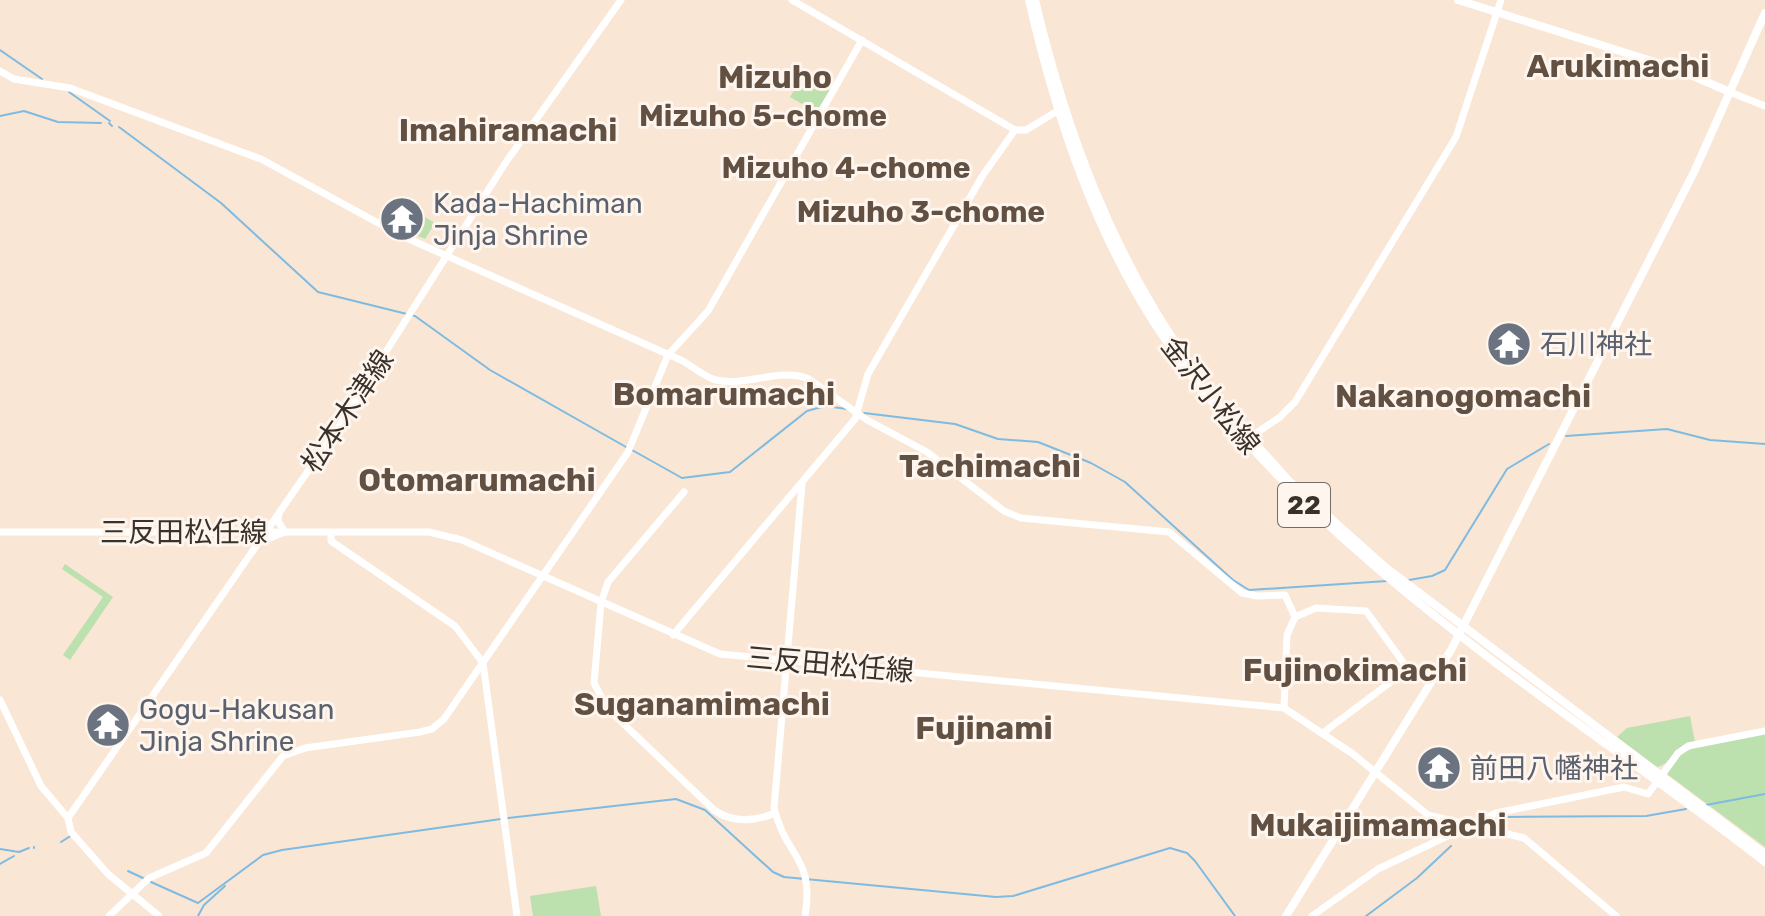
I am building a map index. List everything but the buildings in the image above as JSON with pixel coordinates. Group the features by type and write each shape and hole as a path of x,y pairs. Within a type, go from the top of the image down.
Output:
{"main road":[{"name":"金沢小松線","path":"1032,0 1086,188 1136,291 1168,344 1246,440 1303,504 1461,630 1765,854"},
{"path":"1458,0 1677,69 1732,93"},
{"path":"1286,916 1377,774 1461,630 1732,93 1765,13"},
{"name":"金沢小松線","path":"1661,779 1765,862"}],"street":[{"name":"松本木津線","path":"68,818 279,512 506,162 621,0"},
{"path":"792,0 1015,130 1026,130 1061,108"},
{"path":"1246,440 1295,402 1456,137 1501,0"},
{"path":"109,916 146,880 206,853 283,756 305,748 432,729 444,719 629,450 668,355 708,311 862,40"},
{"path":"0,71 14,79 70,88 261,159 402,236 668,355 715,380 742,381 799,374 858,414 927,452 1011,515 1169,532 1242,593 1285,595 1295,617"},
{"path":"1732,93 1765,106"},
{"path":"673,635 858,414 868,374 983,175 1015,130"},
{"path":"803,482 775,813 808,881 805,916"},
{"path":"684,492 608,582 601,603 594,683 607,708 697,796 722,816 746,820 775,813"},
{"path":"244,532 279,512"},
{"path":"244,532 254,535 254,547 285,532 278,521 279,512"},
{"name":"三反田松任線","path":"0,532 429,532 462,540 720,654 1284,708 1324,732 1428,815 1524,838 1616,916"},
{"path":"331,533 331,541 455,626 483,663 517,916"},
{"path":"1284,708 1287,635 1295,617 1316,608 1366,611 1408,669 1324,732"},
{"path":"0,700 41,786 68,818 74,835 108,874 159,916"},
{"path":"1312,916 1378,869 1496,813 1624,787 1648,794 1678,753 1688,746 1765,731"}],"green space":[{"path":"803,75 830,90 816,112 790,97"},
{"path":"398,201 435,223 425,239 387,223"},
{"path":"65,564 113,597 70,660 63,655 103,597 62,569"},
{"path":"1690,716 1695,742 1683,746 1657,767 1617,737 1627,728"},
{"path":"1765,734 1765,847 1667,774 1681,754 1693,748"},
{"path":"596,886 601,916 533,916 530,896"}],"waterway":[{"path":"0,50 42,79"},
{"path":"69,92 110,121"},
{"path":"0,116 24,111 58,122 101,123"},
{"path":"109,123 112,126"},
{"path":"119,127 221,203 318,292 415,316 490,370 626,447"},
{"path":"632,450 682,478 730,472 807,411 825,406 847,409"},
{"path":"864,413 955,424 998,439 1038,442 1091,463 1125,482 1233,580 1249,590 1387,581"},
{"path":"1566,436 1667,429 1710,440 1765,444"},
{"path":"1409,580 1445,570 1507,469 1549,444"},
{"path":"1706,805 1765,794"},
{"path":"508,818 676,799 705,810 773,872 784,877 996,897 1013,896 1170,848 1187,853 1195,861 1235,916"},
{"path":"1506,817 1646,816 1686,809"},
{"path":"151,882 198,903 263,855 501,819"},
{"path":"61,842 72,835"},
{"path":"1366,916 1417,878 1451,846"},
{"path":"0,849 19,852 29,848"},
{"path":"0,864 14,856"},
{"path":"128,871 145,879"},
{"path":"198,916 204,905 225,886"}],"place":[{"name":"Kada-Hachiman Jinja Shrine","path":"402,219"},
{"name":"石川神社","path":"1509,344"},
{"name":"Gogu-Hakusan Jinja Shrine","path":"108,725"},
{"name":"前田八幡神社","path":"1439,768"}],"district":[{"name":"Arukimachi","path":"1618,66"},
{"name":"Mizuho","path":"775,77"},
{"name":"Mizuho 5-chome","path":"763,116"},
{"name":"Imahiramachi","path":"508,130"},
{"name":"Mizuho 4-chome","path":"846,168"},
{"name":"Mizuho 3-chome","path":"921,212"},
{"name":"Bomarumachi","path":"724,394"},
{"name":"Nakanogomachi","path":"1463,396"},
{"name":"Tachimachi","path":"990,466"},
{"name":"Otomarumachi","path":"477,480"},
{"name":"Fujinokimachi","path":"1355,670"},
{"name":"Suganamimachi","path":"702,704"},
{"name":"Fujinami","path":"984,728"},
{"name":"Mukaijimamachi","path":"1378,825"}]}
